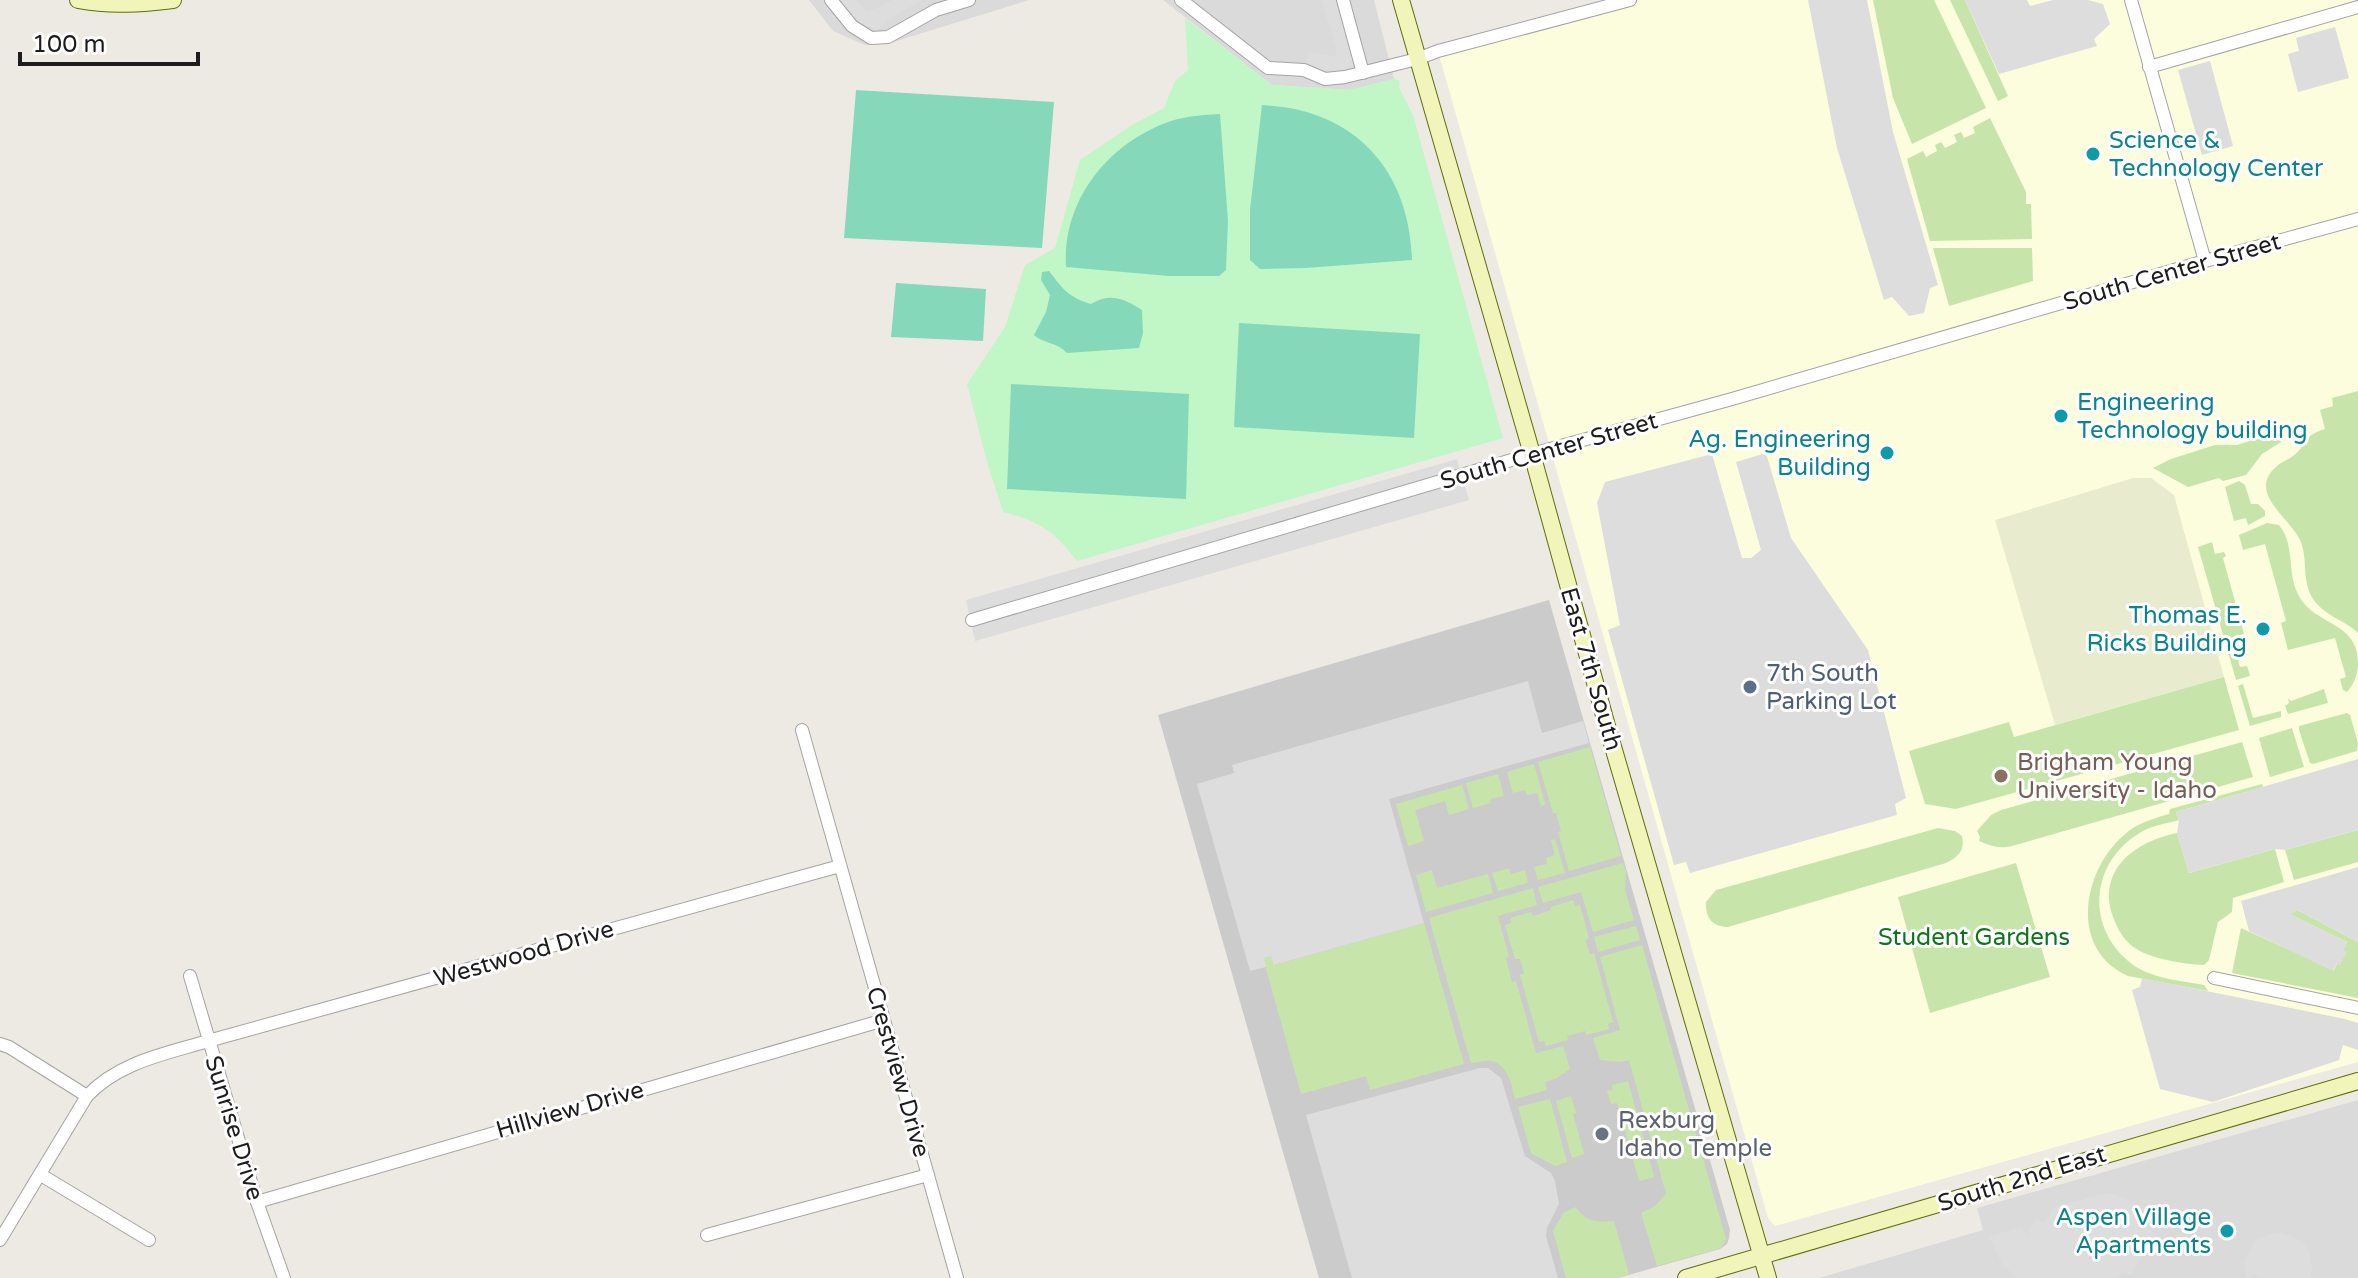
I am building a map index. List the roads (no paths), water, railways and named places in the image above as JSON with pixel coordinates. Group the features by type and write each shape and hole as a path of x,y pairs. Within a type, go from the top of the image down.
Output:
{"main road":[{"path":"78,0 138,4 173,0"},
{"name":"East 7th South","path":"1401,0 1768,1278"},
{"name":"South 2nd East","path":"1686,1278 2358,1081"}],"street":[{"path":"831,0 852,26 871,38 888,37 936,10 969,0"},
{"path":"1181,0 1268,68 1304,70 1325,79 1363,73 1630,0"},
{"path":"1343,0 1363,73"},
{"path":"2131,0 2205,261"},
{"path":"2149,67 2358,7"},
{"name":"South Center Street","path":"972,620 1532,454 2358,219"},
{"name":"Crestview Drive","path":"802,730 957,1278"},
{"name":"Westwood Drive","path":"87,1096 96,1086 128,1066 208,1041 840,866"},
{"name":"Sunrise Drive","path":"190,976 257,1202 284,1278"},
{"path":"2214,978 2358,1008"},
{"name":"Hillview Drive","path":"257,1202 884,1020"},
{"path":"0,1044 87,1096 0,1240"},
{"path":"41,1175 149,1240"},
{"path":"707,1235 928,1175"}],"place":[{"name":"Science & Technology Center","path":"2093,154"},
{"name":"Engineering Technology building","path":"2061,416"},
{"name":"Ag. Engineering Building","path":"1887,453"},
{"name":"Thomas E. Ricks Building","path":"2263,629"},
{"name":"7th South Parking Lot","path":"1750,687"},
{"name":"Brigham Young University - Idaho","path":"2001,776"},
{"name":"Rexburg Idaho Temple","path":"1602,1134"},
{"name":"Aspen Village Apartments","path":"2227,1231"}],"park label":[{"name":"Student Gardens","path":"1974,937"}]}
